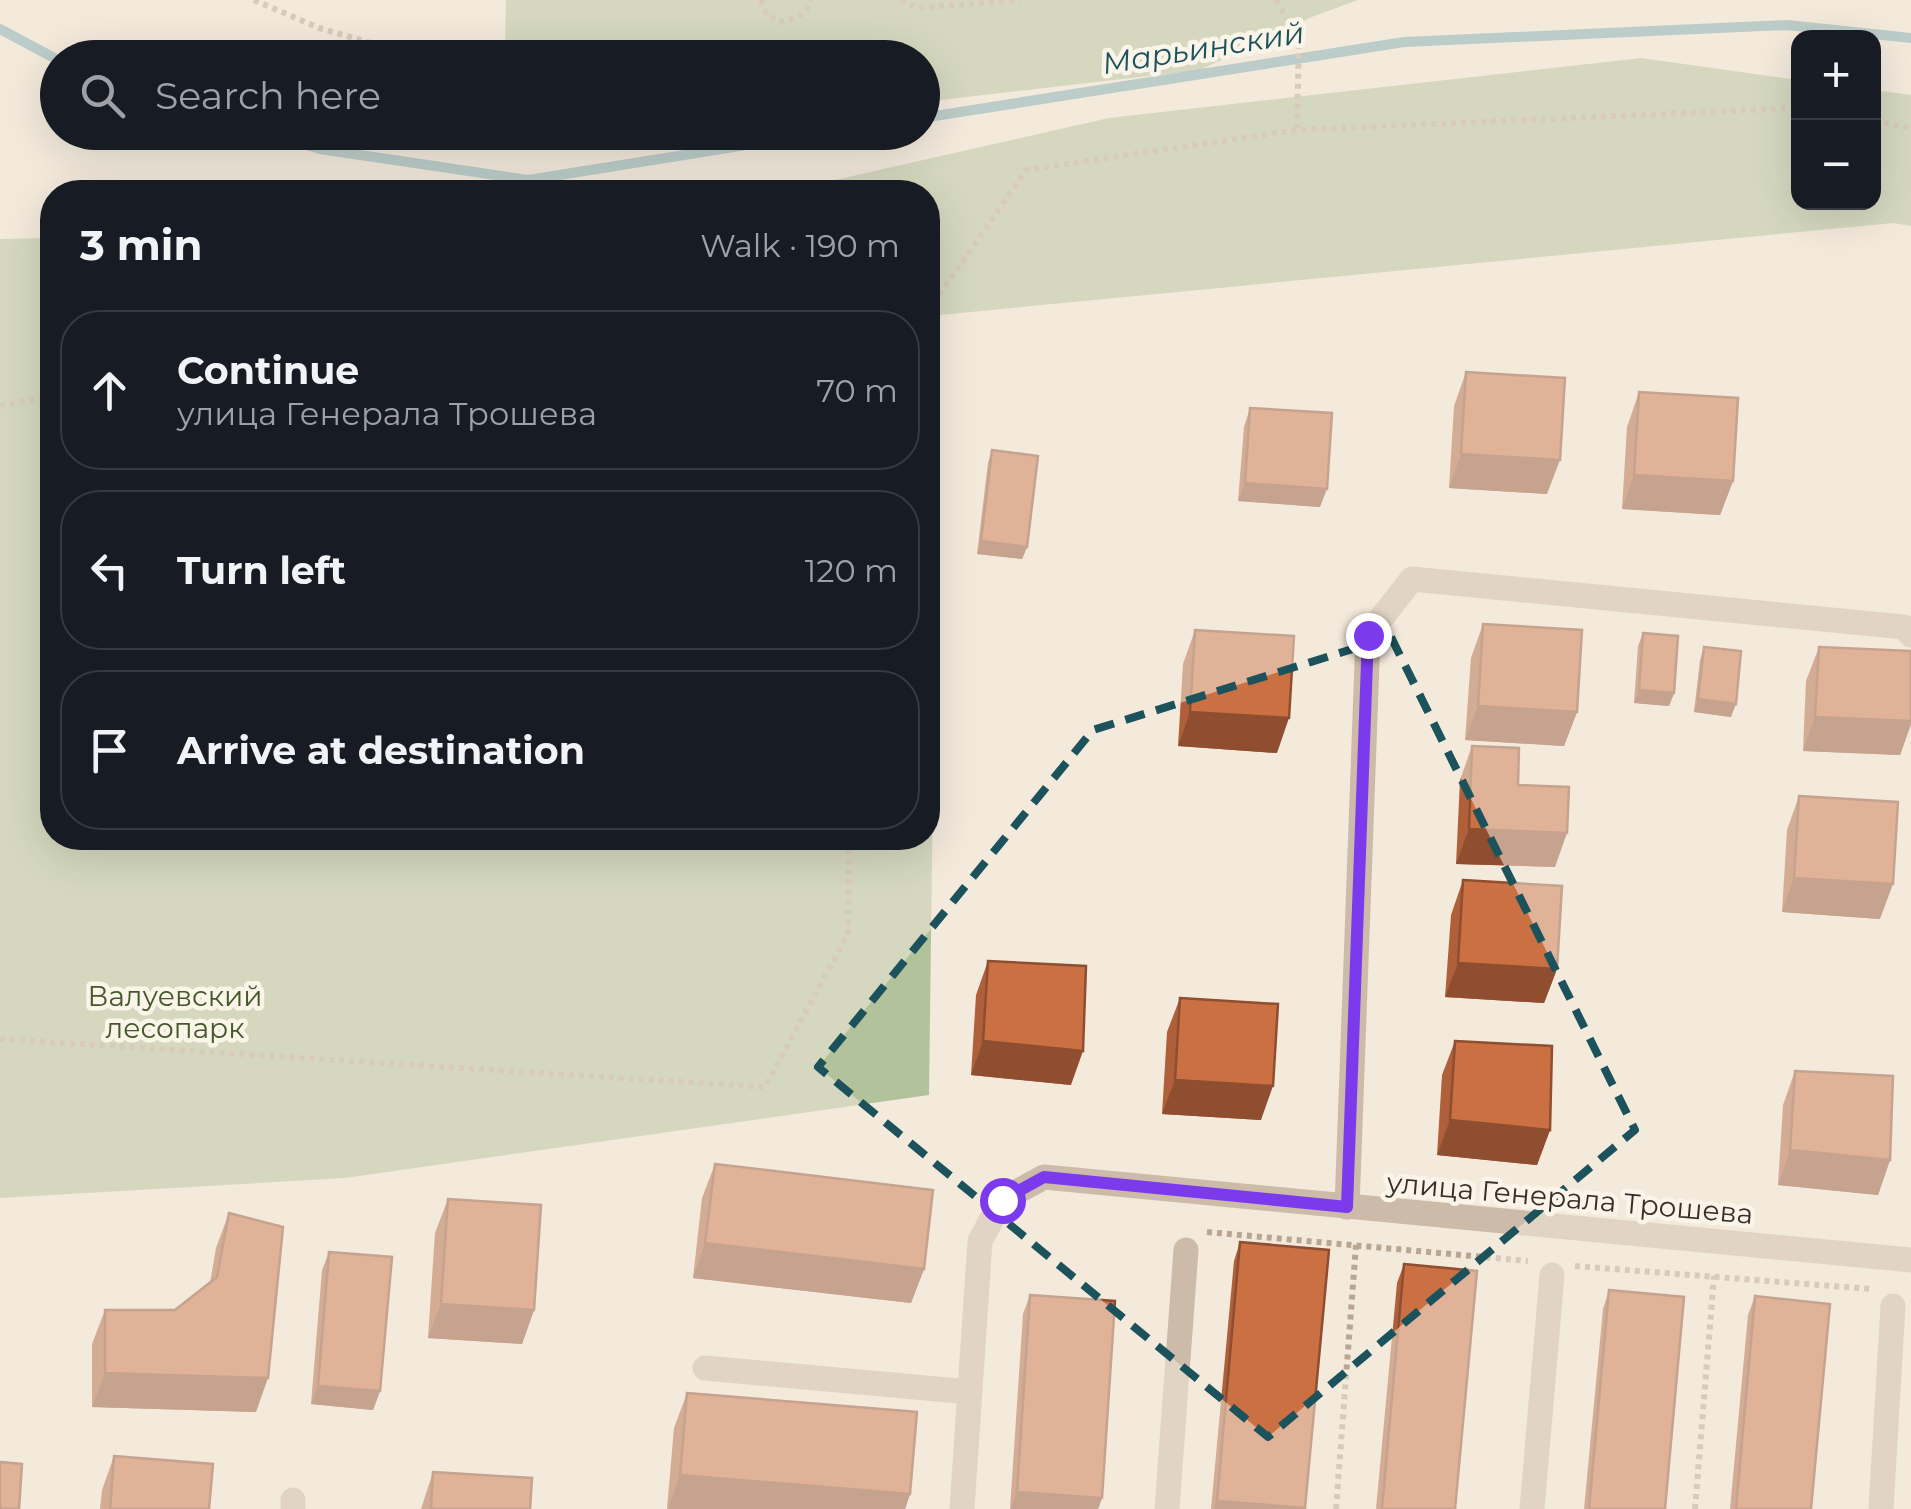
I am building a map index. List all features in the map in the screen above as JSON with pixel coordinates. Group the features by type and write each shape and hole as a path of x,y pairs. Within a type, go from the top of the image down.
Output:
{"street":[{"path":"1347,1207 1368,635 1412,580 1904,627 1911,635"},
{"name":"улица Генерала Трошева","path":"970,1392 980,1240 1002,1200 1044,1177 1911,1260"},
{"path":"1167,1509 1186,1250"},
{"path":"1532,1509 1552,1275"},
{"path":"1881,1509 1893,1306"},
{"path":"705,1368 970,1392 962,1509"}],"path":[{"path":"254,0 320,28 361,40"},
{"path":"761,0 766,13 778,22 796,20 811,0"},
{"path":"901,0 918,8 1020,0"},
{"path":"1276,0 1298,40 1297,130"},
{"path":"940,294 1026,170 1297,130 1791,108"},
{"path":"1881,122 1911,128"},
{"path":"0,406 40,398"},
{"path":"0,1039 765,1087 848,934 849,850"},
{"path":"1336,1509 1356,1245"},
{"path":"1695,1509 1714,1276"}],"highlighted area":[{"path":"1391,637 1635,1130 1268,1437 818,1067 1093,730"}],"green space":[{"path":"506,0 1358,0 1312,17 1200,70 940,100 940,40 505,40"},
{"name":"Валуевский лесопарк","path":"1641,58 1791,79 1791,210 1881,210 1881,91 1911,95 1911,226 1893,223 940,315 940,180 835,180 1109,118"},
{"name":"Валуевский лесопарк","path":"40,238 40,850 932,850 929,1095 345,1178 0,1198 0,239"}],"building":[{"path":"1466,372 1565,378 1560,460 1461,454"},
{"path":"1639,392 1738,398 1733,481 1634,475"},
{"path":"1250,408 1332,413 1327,489 1245,483"},
{"path":"992,450 1038,456 1027,547 981,541"},
{"path":"1483,624 1582,630 1577,712 1478,706"},
{"path":"1195,630 1294,636 1289,718 1190,712"},
{"path":"1643,633 1678,636 1674,693 1639,690"},
{"path":"1704,647 1741,651 1736,704 1698,699"},
{"path":"1819,647 1911,651 1911,721 1815,717"},
{"path":"1472,746 1519,748 1518,785 1569,787 1567,833 1469,829"},
{"path":"1799,796 1898,802 1893,884 1794,878"},
{"path":"1463,880 1562,886 1557,969 1458,963"},
{"path":"988,961 1086,966 1083,1051 983,1041"},
{"path":"1180,998 1278,1004 1273,1086 1175,1080"},
{"path":"1455,1041 1552,1046 1550,1130 1450,1120"},
{"path":"1795,1071 1893,1076 1890,1160 1790,1150"},
{"path":"715,1164 933,1190 924,1269 705,1243"},
{"path":"448,1199 541,1205 534,1310 441,1304"},
{"path":"229,1213 283,1227 268,1378 105,1373 105,1310 175,1310 217,1277"},
{"path":"1240,1242 1329,1250 1305,1508 1217,1501"},
{"path":"329,1252 392,1257 380,1391 318,1386"},
{"path":"1404,1264 1477,1271 1455,1509 1382,1509"},
{"path":"1609,1290 1684,1297 1665,1509 1589,1509"},
{"path":"1030,1295 1115,1301 1102,1498 1017,1492"},
{"path":"1755,1296 1830,1304 1811,1509 1736,1509"},
{"path":"687,1393 917,1412 910,1494 680,1475"},
{"path":"114,1456 213,1464 209,1509 110,1509"},
{"path":"0,1462 22,1464 19,1509 0,1509"},
{"path":"433,1472 532,1478 530,1509 431,1509"}],"waterway":[{"name":"Марьинский","path":"940,115 1404,42 1787,25 1911,38"},
{"name":"Марьинский","path":"0,29 40,50"},
{"name":"Марьинский","path":"327,150 528,180"},
{"name":"Марьинский","path":"528,180 716,150"}],"route":[{"path":"1002,1200 1044,1177 1347,1207 1368,635"}]}
